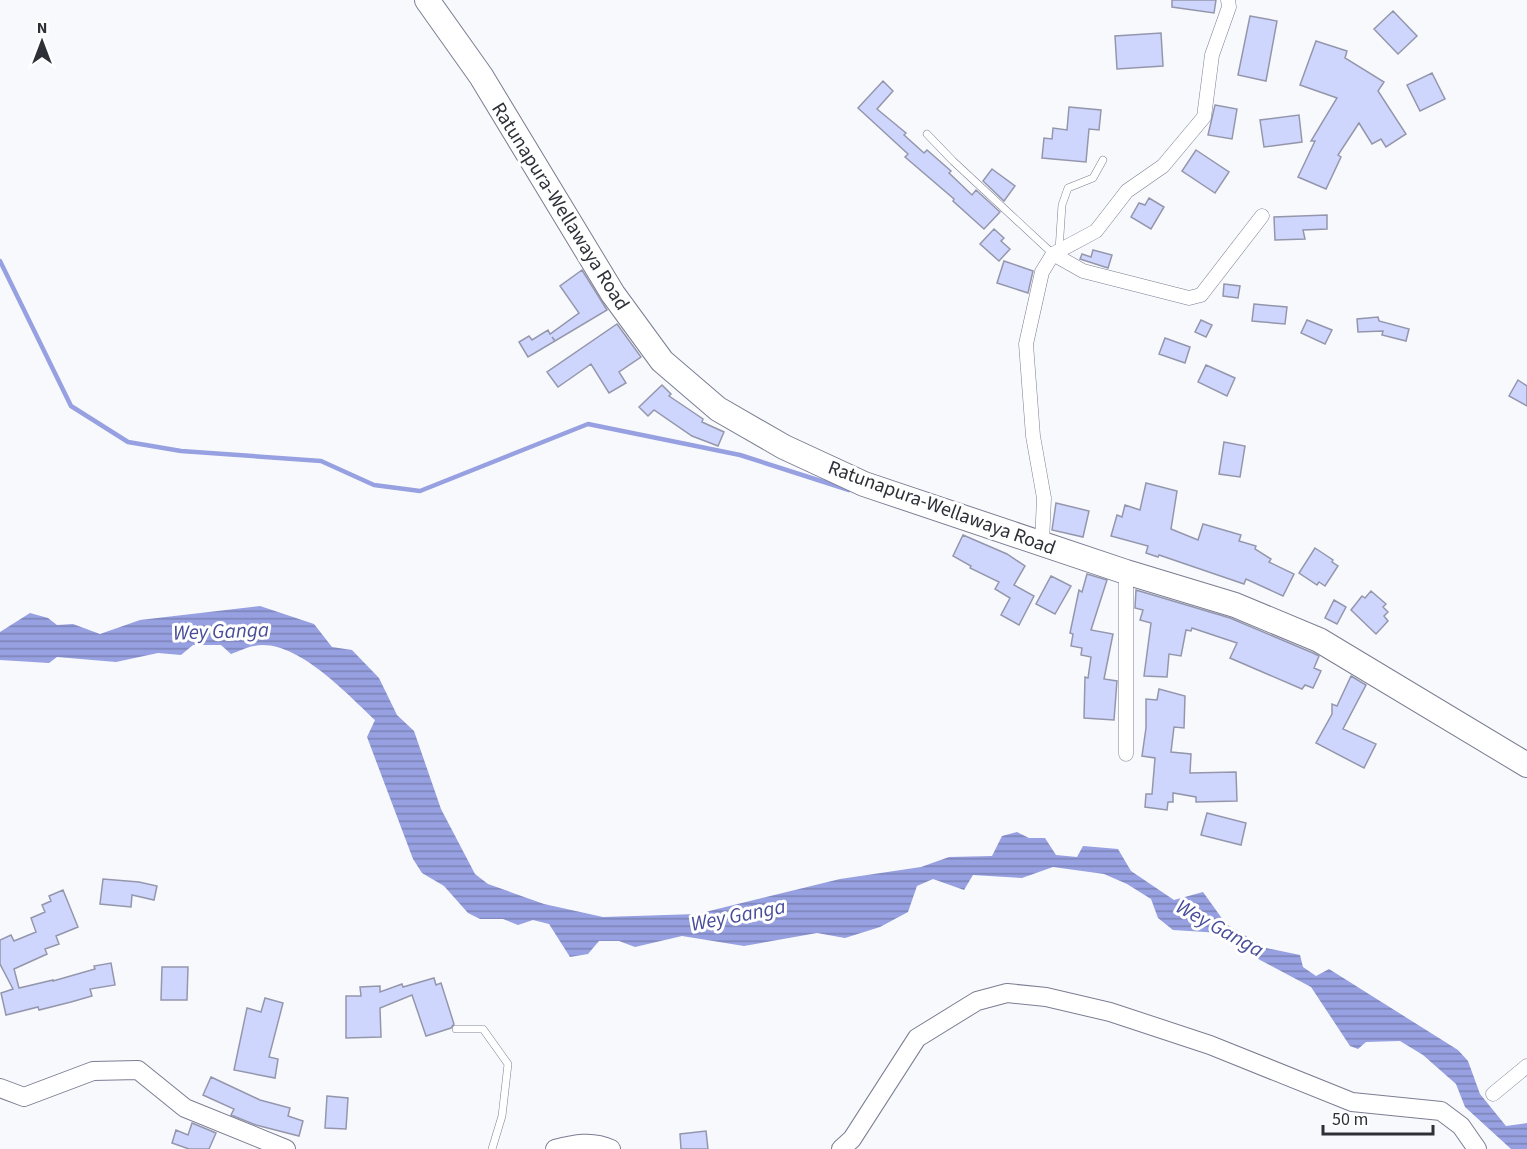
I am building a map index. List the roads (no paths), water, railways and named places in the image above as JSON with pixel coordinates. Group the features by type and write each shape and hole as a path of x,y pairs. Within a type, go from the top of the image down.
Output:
{"highway":[{"name":"Ratunapura-Wellawaya Road","path":"427,0 481,76 613,294 662,361 718,409 784,447 864,484 1126,572 1235,605 1319,640 1527,765"}],"street":[{"path":"1042,542 1044,498 1033,436 1026,344 1042,272 1056,252 1096,231 1127,191 1163,166 1204,117 1212,55 1229,7 1228,0"},
{"path":"1056,252 1083,271 1189,298 1201,295 1262,216"},
{"path":"1126,572 1126,754"},
{"path":"841,1149 852,1138 917,1038 977,1001 1007,993 1046,997 1110,1012 1210,1045 1352,1102 1440,1111 1461,1126 1477,1149"},
{"path":"1493,1094 1527,1066"},
{"path":"0,1088 24,1097 93,1071 138,1070 184,1108 286,1149"},
{"path":"555,1149 577,1143 601,1144 611,1149"}],"lane":[{"path":"927,134 953,161 1056,252"},
{"path":"1056,252 1062,206 1068,188 1093,178 1103,160"},
{"path":"456,1029 483,1029 508,1064 502,1116 492,1149"}],"water":[{"name":"Wey Ganga","path":"260,606 314,624 332,647 352,650 379,678 397,715 414,731 441,809 475,874 488,884 544,904 603,917 697,914 840,879 921,867 949,857 992,856 1002,836 1017,832 1029,838 1045,838 1056,855 1077,857 1083,846 1118,849 1131,871 1174,900 1203,892 1226,924 1266,948 1300,955 1303,967 1316,976 1329,969 1458,1050 1468,1061 1480,1094 1506,1126 1527,1123 1527,1149 1511,1149 1465,1107 1456,1084 1423,1055 1400,1041 1366,1042 1358,1049 1350,1046 1311,987 1260,960 1237,941 1221,933 1173,930 1158,918 1151,899 1127,884 1104,874 1053,867 1022,878 973,875 964,890 933,879 917,886 908,912 880,927 845,938 817,933 744,946 682,936 635,947 619,941 599,941 588,954 570,957 549,924 533,920 518,925 503,919 480,919 468,913 444,886 422,873 413,859 367,737 375,720 320,670 286,650 270,646 251,647 231,654 221,645 193,645 181,655 158,653 116,662 57,657 49,663 0,660 0,632 30,613 48,618 57,625 73,624 100,634 140,620"}],"waterway":[{"path":"0,261 71,406 128,442 181,451 321,461 374,485 420,491 588,424 740,455 849,490"}]}
